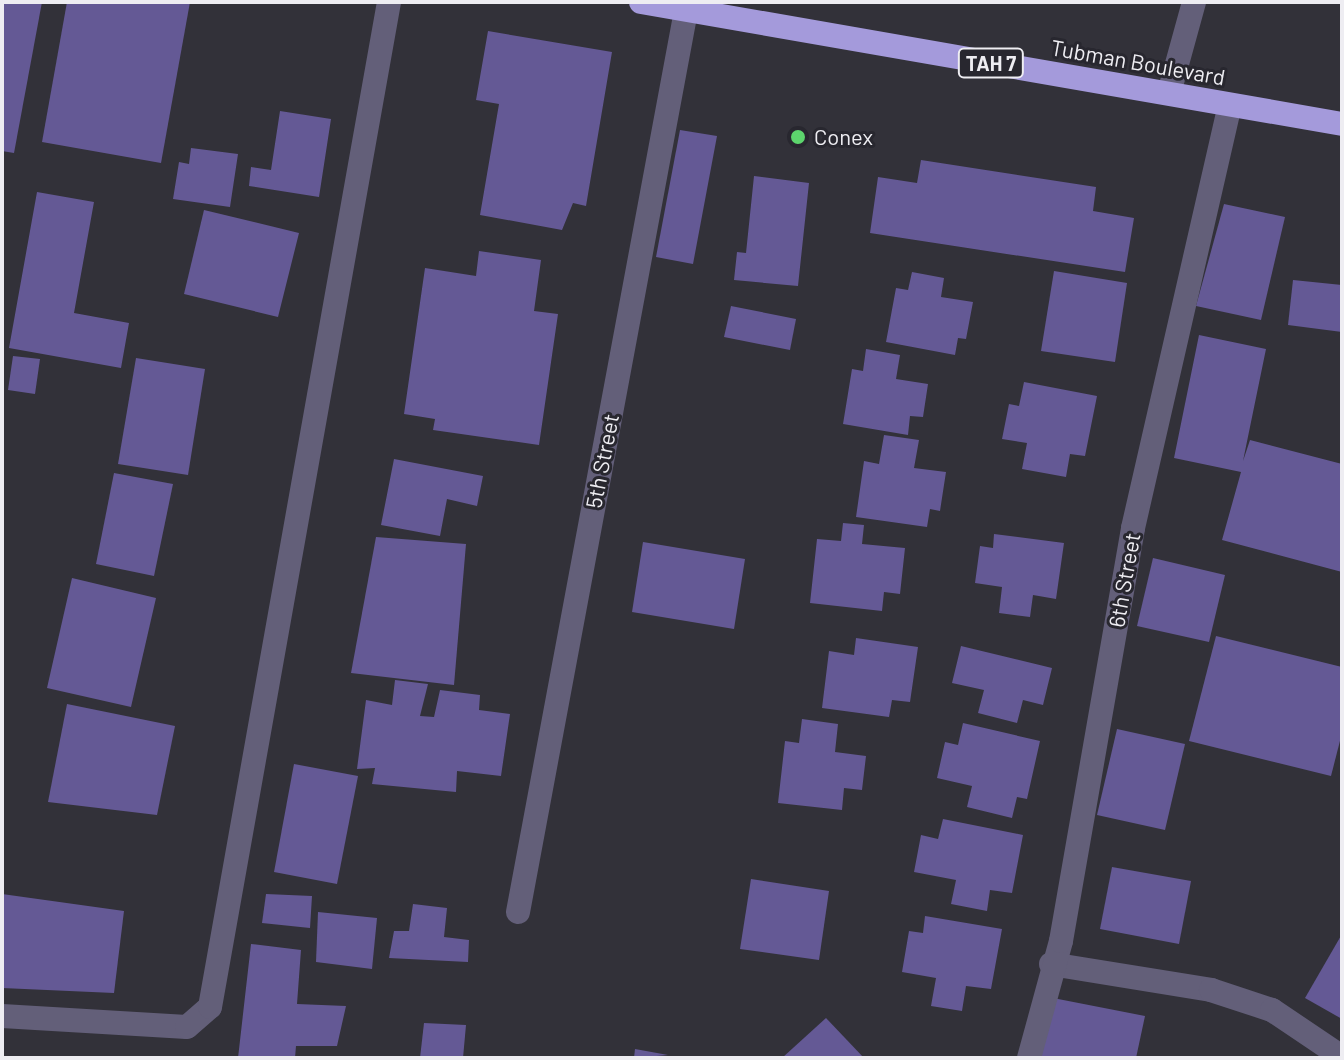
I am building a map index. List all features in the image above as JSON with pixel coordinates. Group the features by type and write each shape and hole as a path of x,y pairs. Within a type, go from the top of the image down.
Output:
{"highway":[{"name":"Tubman Boulevard","path":"641,2 1342,124"}],"street":[{"path":"2,1016 187,1027 210,1007 389,2"},
{"path":"1169,93 1194,2"},
{"name":"5th Street","path":"518,912 686,11"},
{"name":"6th Street","path":"1029,1058 1051,964 1133,528 1230,105"},
{"path":"1051,964 1211,990 1272,1010 1342,1057"}],"building":[{"path":"2,2 42,2 14,153 2,151"},
{"path":"67,2 190,2 161,163 42,142"},
{"path":"488,31 612,52 586,206 573,203 562,230 480,215 499,104 476,100"},
{"path":"280,111 331,119 319,197 249,186 251,167 271,170"},
{"path":"680,130 717,136 693,264 656,257"},
{"path":"191,148 238,154 230,207 173,199 179,162 189,164"},
{"path":"921,160 1096,187 1093,211 1134,218 1125,272 870,233 878,177 917,183"},
{"path":"754,176 809,183 798,286 734,280 737,252 746,253"},
{"path":"37,192 94,202 74,313 129,323 121,368 9,348"},
{"path":"1224,204 1285,217 1261,320 1196,306"},
{"path":"204,210 299,233 278,317 184,294"},
{"path":"479,251 541,260 534,311 558,314 539,445 433,430 435,419 404,414 425,268 476,276"},
{"path":"1054,271 1127,283 1115,362 1041,351"},
{"path":"912,272 944,278 941,297 973,302 966,339 958,338 955,355 886,342 896,288 908,290"},
{"path":"1293,280 1342,285 1342,332 1288,325"},
{"path":"731,306 796,319 790,350 724,337"},
{"path":"1199,335 1266,349 1243,461 1250,440 1342,464 1342,572 1222,540 1241,472 1174,458"},
{"path":"866,349 900,355 896,379 928,384 923,417 910,416 908,435 843,424 852,369 863,371"},
{"path":"13,356 40,359 35,394 8,390"},
{"path":"136,358 205,369 188,475 118,464"},
{"path":"1024,382 1097,396 1085,456 1070,454 1066,477 1022,469 1027,443 1002,439 1009,404 1019,406"},
{"path":"884,435 919,440 914,468 946,472 940,511 930,509 927,527 856,517 864,461 879,464"},
{"path":"394,459 483,476 477,506 447,499 440,536 381,525"},
{"path":"114,473 173,484 154,576 96,564"},
{"path":"843,523 864,525 862,544 905,548 900,594 884,592 882,611 810,603 817,539 841,541"},
{"path":"994,534 1064,543 1056,599 1033,595 1030,617 999,613 1002,587 975,583 980,546 993,548"},
{"path":"376,537 466,544 454,685 351,673"},
{"path":"643,542 745,559 734,629 632,612"},
{"path":"1153,558 1225,575 1209,642 1137,626"},
{"path":"72,578 156,598 131,707 47,688"},
{"path":"1216,636 1342,667 1342,733 1331,776 1189,741"},
{"path":"856,638 918,647 910,702 892,700 889,717 822,708 829,651 854,655"},
{"path":"961,646 1052,668 1043,705 1023,700 1017,723 978,713 984,690 952,683"},
{"path":"395,680 428,684 420,716 434,717 440,690 480,695 479,710 510,714 501,776 457,771 456,792 372,784 375,768 357,769 366,700 392,705"},
{"path":"67,704 175,726 157,815 48,802"},
{"path":"802,719 838,724 835,752 866,756 862,790 844,788 842,810 778,803 785,741 799,743"},
{"path":"963,723 1040,741 1027,799 1017,797 1012,818 967,807 972,786 937,778 945,742 958,745"},
{"path":"1117,729 1185,744 1165,830 1097,815"},
{"path":"294,764 358,776 337,884 274,872"},
{"path":"943,819 1023,835 1012,893 990,890 987,911 951,904 956,880 914,872 921,835 938,839"},
{"path":"1112,867 1191,881 1179,944 1100,929"},
{"path":"751,879 829,891 819,960 740,949"},
{"path":"2,894 124,911 114,993 2,988"},
{"path":"266,894 312,896 310,928 262,923"},
{"path":"413,904 447,908 444,937 469,940 468,962 389,958 394,931 409,931"},
{"path":"318,912 377,918 372,969 316,962"},
{"path":"925,916 1002,929 991,989 966,986 962,1011 931,1006 936,978 902,972 909,931 923,933"},
{"path":"1342,934 1342,1019 1305,998"},
{"path":"251,944 301,950 297,1004 346,1006 337,1046 296,1046 295,1058 238,1058"},
{"path":"1053,998 1145,1016 1136,1058 1041,1058"},
{"path":"826,1018 864,1058 782,1058"},
{"path":"424,1023 466,1025 463,1058 420,1058"},
{"path":"635,1049 668,1055 634,1058"}],"place":[{"name":"Conex","path":"798,137"}]}
